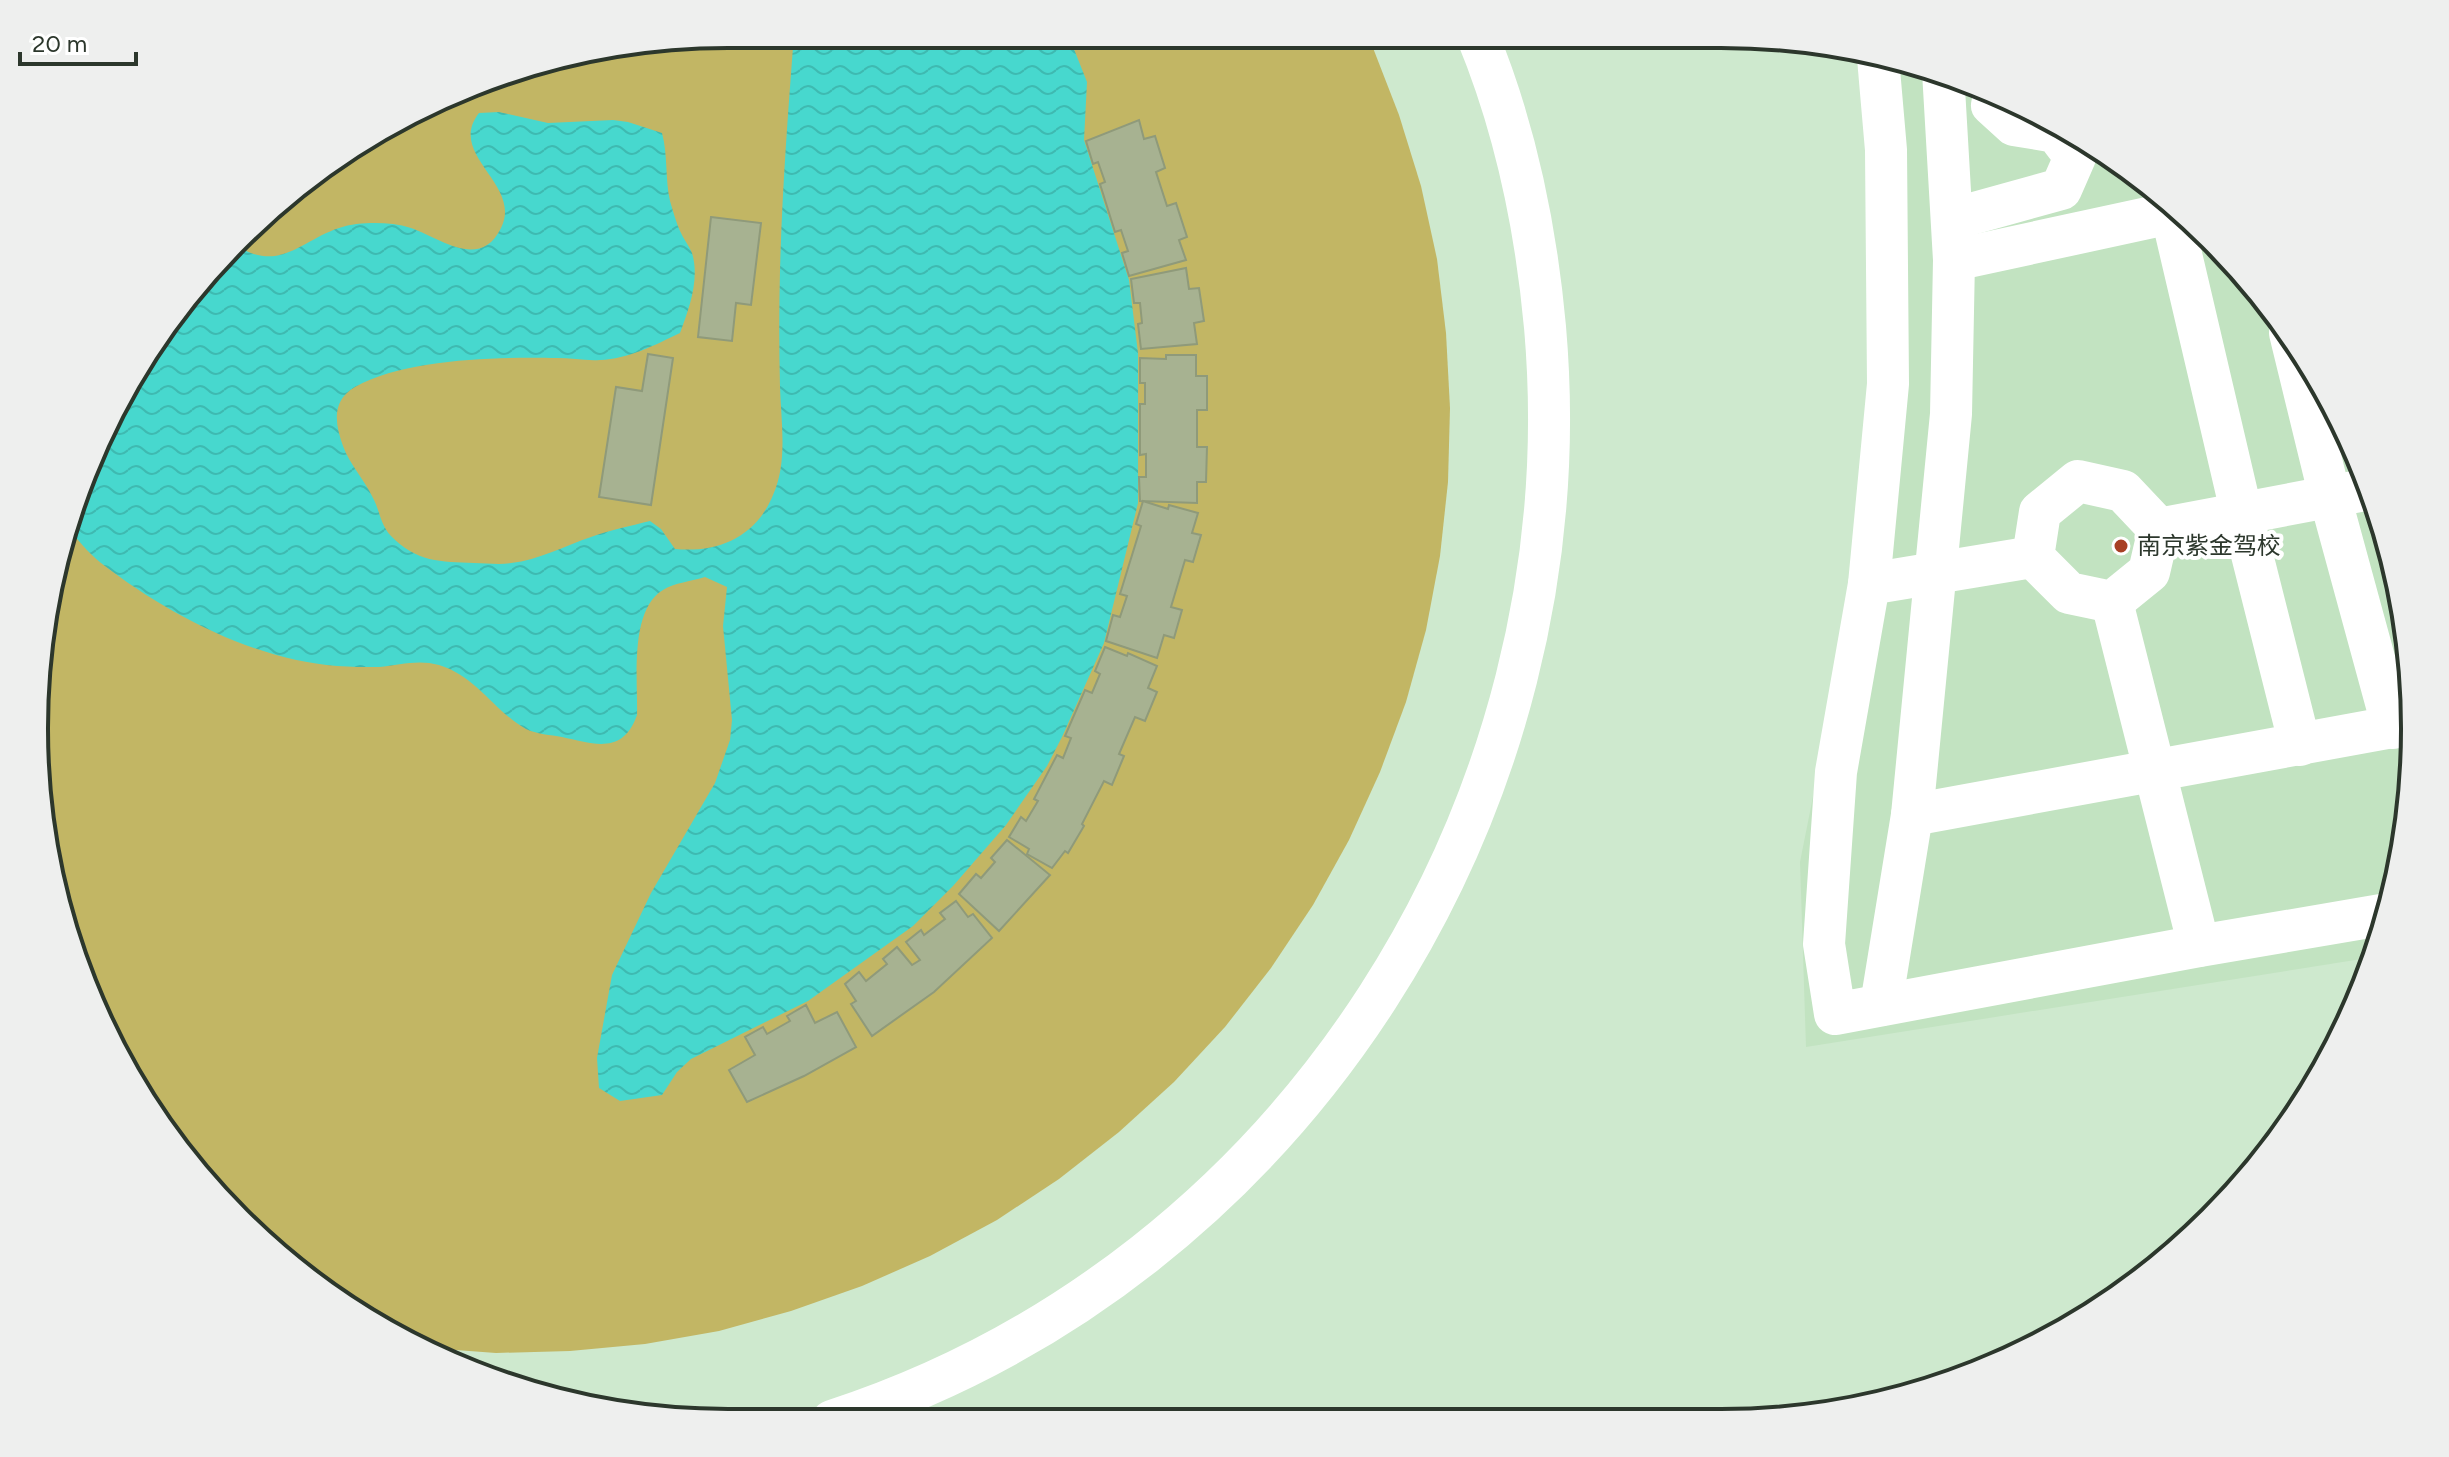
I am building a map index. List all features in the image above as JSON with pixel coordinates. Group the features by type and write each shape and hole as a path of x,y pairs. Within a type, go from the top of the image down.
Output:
{"lane":[{"path":"863,1409 934,1382 1005,1346 1123,1269 1197,1209 1254,1154 1316,1083 1354,1033 1398,966 1436,898 1469,826 1496,753 1518,677 1535,600 1545,522 1549,443 1543,302 1528,209 1510,132 1481,48"},
{"path":"1879,67 1886,150 1888,384 1869,584 1836,772 1824,944 1835,1014 2375,916"},
{"path":"1881,1005 1912,815 1951,414 1954,260 1944,86"},
{"path":"1992,105 2014,125 2044,130"},
{"path":"1886,150 1946,138"},
{"path":"1953,219 2061,189 2075,157 2062,139"},
{"path":"1954,260 2162,211"},
{"path":"2176,224 2242,515 2300,745"},
{"path":"2299,371 2330,497 2401,716"},
{"path":"2033,557 2040,512 2078,481 2123,491 2159,529"},
{"path":"2159,529 2358,491"},
{"path":"2112,602 2149,572 2159,529"},
{"path":"1869,584 2033,557"},
{"path":"2033,557 2069,593 2112,602"},
{"path":"2112,602 2199,946"},
{"path":"1912,815 2401,727"}],"shaded area":[{"path":"1373,48 1399,115 1421,186 1437,259 1446,333 1450,408 1448,482 1440,556 1426,630 1406,702 1380,772 1349,840 1313,905 1271,968 1225,1027 1174,1082 1119,1132 1059,1179 997,1220 930,1256 862,1286 791,1311 719,1331 645,1344 570,1351 496,1353 452,1350 388,1318 314,1268 247,1210 189,1143 139,1069 118,1029 84,947 61,861 49,773 49,684 54,640 71,552 84,510 118,428 163,350 189,314 247,247 314,189 350,163 428,118 510,84 552,71 596,61 684,49"},
{"name":"南京紫金驾校","path":"1857,62 1939,84 2021,118 2061,139 2135,189 2202,247 2260,314 2310,388 2349,468 2378,552 2388,596 2400,684 2400,773 2395,817 2378,905 2360,959 1806,1047 1800,862 1831,706 1862,499 1873,340 1867,141"}],"water":[{"path":"793,48 1074,48 1087,82 1084,140 1129,280 1138,353 1138,503 1104,643 1047,766 1006,825 913,926 808,1001 691,1059 677,1072 662,1095 620,1101 599,1088 597,1058 612,975 651,893 715,783 730,740 732,720 723,626 727,587 705,577 667,588 652,600 640,629 637,715 624,736 606,744 596,744 526,729 464,677 439,665 416,662 379,667 337,666 305,662 242,644 154,600 96,559 76,537 100,468 139,388 189,314 245,250 266,256 278,255 339,228 370,223 406,227 471,250 482,248 492,241 501,228 505,212 495,183 477,156 471,128 479,113 499,112 548,123 613,120 662,133 670,201 694,263 690,304 680,333 621,357 454,361 400,370 355,387 339,406 338,429 346,453 369,491 385,527 400,545 420,556 451,562 497,564 532,559 598,535 650,521 661,529 675,549 706,548 734,539 746,532 766,510 781,469 779,358 784,182"}],"building":[{"path":"1139,120 1144,139 1155,136 1165,168 1156,172 1167,206 1176,203 1187,237 1179,240 1186,260 1129,276 1122,253 1128,251 1121,230 1115,232 1100,184 1105,182 1098,162 1093,164 1086,141"},
{"path":"711,217 761,223 751,305 736,303 732,341 698,337"},
{"path":"1186,268 1189,289 1199,288 1204,321 1194,323 1197,344 1141,349 1138,324 1142,323 1140,303 1134,303 1131,279"},
{"path":"648,354 673,358 651,505 599,497 616,387 642,391"},
{"path":"1166,355 1196,355 1196,376 1207,376 1207,410 1197,410 1197,447 1207,447 1206,482 1197,482 1197,503 1140,501 1139,477 1146,477 1146,454 1140,455 1140,404 1145,404 1145,383 1140,383 1140,358 1166,359"},
{"path":"1143,501 1168,509 1169,505 1198,513 1192,533 1201,535 1193,562 1185,560 1171,607 1182,610 1174,638 1164,635 1157,658 1106,641 1113,615 1120,617 1127,596 1120,594 1141,526 1136,524"},
{"path":"1105,647 1157,666 1148,688 1157,692 1145,721 1135,717 1119,754 1124,756 1112,785 1104,781 1068,853 1065,851 1052,868 1027,854 1029,849 1009,837 1021,817 1026,821 1038,801 1034,799 1057,755 1063,758 1071,738 1065,736 1085,690 1092,693 1100,674 1095,671"},
{"path":"1007,840 1050,875 999,931 959,894 976,874 981,878 995,862 991,858"},
{"path":"956,901 968,917 973,914 992,938 934,992 872,1036 851,1004 856,1001 845,984 859,972 866,981 887,964 883,959 897,947 912,965 920,960 906,942 921,930 924,935 945,919 940,913"},
{"path":"806,1005 815,1023 837,1012 856,1047 804,1076 747,1102 729,1070 755,1055 745,1037 763,1027 767,1034 790,1021 787,1016"}],"place":[{"name":"南京紫金驾校","path":"2121,546"}]}
